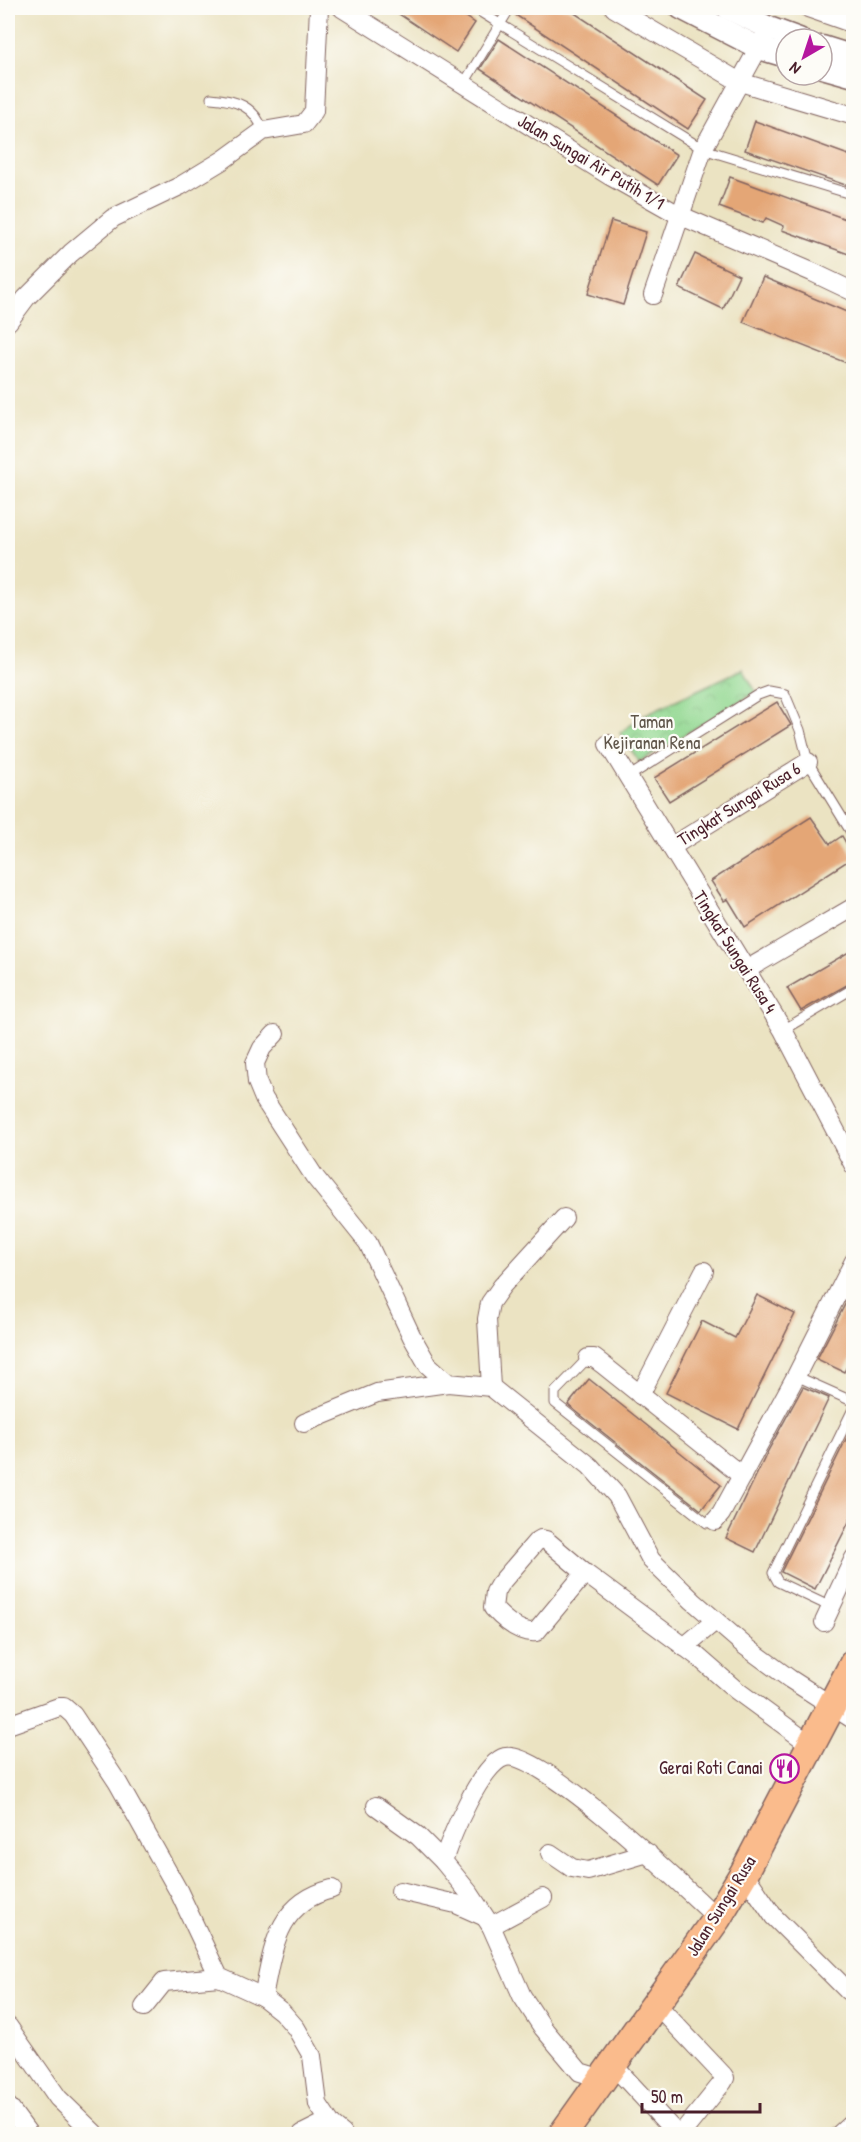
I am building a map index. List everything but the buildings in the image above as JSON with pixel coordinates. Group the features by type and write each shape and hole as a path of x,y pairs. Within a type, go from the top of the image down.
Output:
{"main road":[{"name":"Jalan Sungai Rusa","path":"564,2134 717,1918 744,1874 812,1745 843,1713 854,1664"}],"street":[{"path":"8,321 26,298 98,229 113,218 180,186 223,160 262,131 304,124 311,117 314,111 319,8"},
{"name":"Jalan Sungai Air Putih 1/1","path":"342,8 610,176 679,215 802,267 854,292"},
{"path":"614,8 740,82 854,116"},
{"path":"681,8 764,38 774,38"},
{"path":"728,8 774,46"},
{"path":"808,8 854,24"},
{"path":"652,295 703,149 764,38"},
{"path":"834,51 854,57"},
{"path":"834,70 854,76"},
{"name":"Tingkat Sungai Rusa 4","path":"608,744 783,1030 854,1166"},
{"name":"Tingkat Sungai Rusa 6","path":"671,847 808,762"},
{"path":"746,970 854,908"},
{"path":"275,1034 257,1055 255,1063 257,1082 264,1099 314,1176 368,1243 412,1337 428,1365 448,1383"},
{"path":"490,1387 488,1319 490,1303 502,1286 564,1218"},
{"path":"715,1521 796,1376 854,1261"},
{"path":"640,1395 704,1271"},
{"path":"588,1358 594,1358 602,1364 742,1476"},
{"path":"304,1423 377,1393 448,1383 490,1387 602,1478 624,1508 651,1560 715,1621 790,1679 843,1713"},
{"path":"585,1573 536,1632 519,1629 499,1615 494,1608 495,1592 499,1585 541,1539 550,1541 585,1573 684,1647 736,1690 812,1745"},
{"path":"827,1614 854,1558"},
{"path":"684,1647 715,1621"},
{"path":"8,1725 58,1707 64,1707 74,1715 118,1783 179,1892 219,1977"},
{"path":"443,1861 460,1819 488,1770 495,1762 509,1756 522,1759 540,1769 614,1823 717,1918"},
{"path":"376,1806 418,1836 443,1861 470,1894 487,1921 522,1996 543,2028 580,2072 608,2072 676,2133 681,2134 725,2078 657,2005"},
{"path":"550,1853 572,1868 588,1871 648,1853"},
{"path":"744,1874 774,1917 848,1992"},
{"path":"263,1997 275,1941 283,1922 302,1902 332,1889"},
{"path":"400,1891 456,1904 487,1921"},
{"path":"487,1921 543,1899"},
{"path":"144,2007 164,1982 219,1977 263,1997 282,2012 305,2041 312,2056 318,2104 338,2130"},
{"path":"8,2026 58,2098 95,2134"},
{"path":"8,2106 28,2133 26,2134"},
{"path":"302,2134 320,2125 338,2130"}],"lane":[{"path":"474,8 703,149 854,195"},
{"path":"463,85 510,8"},
{"path":"211,98 227,99 245,106 257,118 262,131"},
{"path":"628,777 769,691 785,694 800,730 808,762 854,837"},
{"path":"783,1030 854,988"},
{"path":"588,1358 555,1392 555,1403 707,1523 715,1521"},
{"path":"796,1376 854,1402"},
{"path":"827,1614 778,1582 773,1573 854,1407"},
{"path":"833,2134 854,2115"}],"green space":[{"name":"Taman Kejiranan Rena","path":"743,669 756,692 639,762 620,733 644,715"}],"place":[{"name":"Gerai Roti Canai","path":"784,1768"}]}
